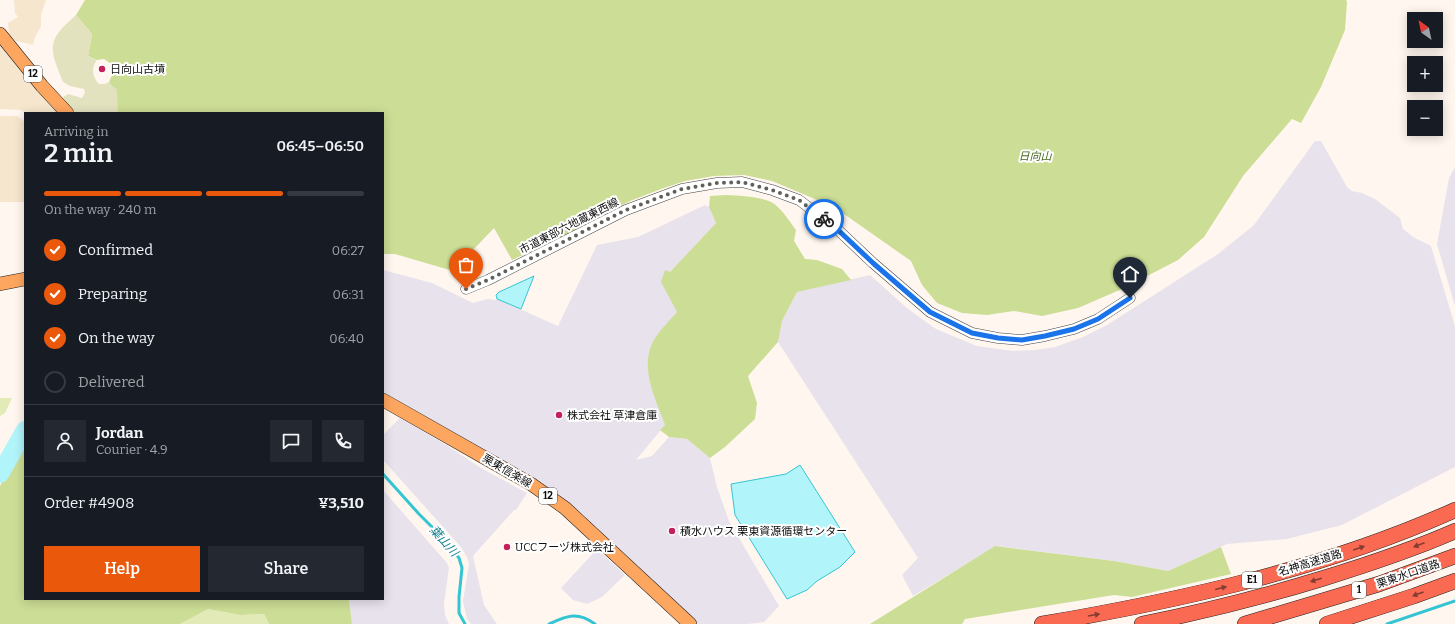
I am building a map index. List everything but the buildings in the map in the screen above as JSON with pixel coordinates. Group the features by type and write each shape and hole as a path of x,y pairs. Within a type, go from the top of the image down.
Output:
{"highway":[{"name":"名神高速道路","path":"1042,624 1178,598 1269,576 1360,548 1455,510"},
{"name":"名神高速道路","path":"1142,624 1182,616 1273,593 1367,565 1455,531"},
{"name":"栗東水口道路","path":"1245,624 1379,584 1455,556"},
{"path":"1328,624 1455,581"}],"main road":[{"name":"12","path":"0,34 42,86 66,112"},
{"path":"0,284 24,279"},
{"name":"栗東信楽線","path":"384,401 531,484 565,508 690,624"}],"street":[{"name":"市道東部六地蔵東西線","path":"466,289 488,280 626,210 682,189 717,183 742,182 772,190 799,200 837,229 873,263 930,312 972,333 998,338 1022,340 1045,336 1074,329 1098,319 1130,298"}],"shaded area":[{"path":"14,0 46,0 41,15 41,26 35,37 33,45 13,40 9,35 8,23 18,17 15,13"},
{"path":"0,42 58,112 24,112 21,110 0,109"},
{"path":"0,116 17,116 24,121 24,202 0,202"},
{"path":"1315,141 1321,141 1347,187 1352,191 1362,193 1375,199 1400,218 1403,229 1413,237 1431,246 1455,326 1455,467 1342,525 1287,539 1227,544 1168,571 1114,561 996,546 913,596 902,575 918,558 778,342 782,321 797,292 870,275 907,308 936,329 977,346 1013,351 1055,347 1083,337 1107,325 1218,254 1254,225"},
{"path":"1455,167 1455,306 1437,244 1449,178"},
{"path":"705,205 709,207 716,223 670,272 677,312 655,338 650,382 665,425 636,460 652,456 669,437 687,439 710,458 717,487 729,521 779,606 764,622 748,624 698,624 567,502 535,480 384,393 384,270 432,283 473,303 488,299 497,299 558,326 597,245 638,237"},
{"path":"400,418 481,468 527,493 516,510 514,510 473,556 484,605 497,624 471,624 467,619 463,601 469,564 467,557 461,547 384,461 384,434"},
{"path":"384,491 447,563 449,568 444,604 445,615 449,624 352,624 349,600 384,600"},
{"path":"597,549 625,575 602,597 587,604 573,600 561,588"}],"green space":[{"name":"日向山","path":"85,0 1346,0 1347,2 1345,30 1321,87 1301,123 1292,119 1243,176 1204,237 1178,260 1122,289 1078,308 1042,316 1014,311 987,315 962,313 937,303 922,285 911,261 834,207 772,181 744,175 714,176 685,181 661,189 630,201 566,235 512,260 494,228 453,271 395,254 384,254 384,112 118,112 112,86 109,82 114,66 104,59 97,60 88,56 92,34 76,15"},
{"path":"76,15 92,34 88,56 97,60 93,72 99,84 109,82 117,89 118,112 72,112 63,97 68,94 82,98 85,93 84,89 70,86 63,82 55,60 53,45 55,38 66,24"},
{"path":"726,195 755,197 774,204 785,214 796,230 794,241 805,259 817,260 842,269 851,280 797,292 782,321 778,342 748,376 757,403 755,419 725,447 710,458 687,439 669,437 660,430 665,425 650,382 648,359 650,349 655,338 677,312 661,282 665,270 670,272 716,223 709,207 710,196"},
{"path":"0,398 12,398 5,413 0,416"},
{"path":"24,443 24,600 349,600 352,624 269,624 264,614 240,615 208,609 180,624 0,624 0,486"},
{"path":"995,546 1114,561 1168,571 1221,547 1231,574 1132,597 1114,595 965,619 962,624 870,624"},
{"path":"208,609 240,615 264,614 269,624 180,624"}],"water":[{"path":"534,276 521,309 497,299 496,295 499,292"},
{"path":"800,465 855,552 840,567 817,581 807,590 787,599 735,515 731,484 786,474"}],"waterway":[{"name":"葉山川","path":"0,474 24,432"},
{"name":"葉山川","path":"384,475 447,542 459,558 462,568 459,613 465,624"},
{"name":"葉山川","path":"1387,624 1455,601"},
{"name":"葉山川","path":"549,624 572,616 583,617 595,624"}],"way so far":[{"path":"466,289 488,280 626,210 682,189 717,183 742,182 772,190 799,200 824,219"}],"place":[{"name":"日向山古墳","path":"102,69"},
{"name":"株式会社 草津倉庫","path":"559,415"},
{"name":"積水ハウス 栗東資源循環センター","path":"672,531"},
{"name":"UCCフーヅ株式会社","path":"507,547"}],"route":[{"path":"824,219 930,312 972,333 998,338 1022,340 1045,336 1074,329 1098,319 1130,298"}]}
